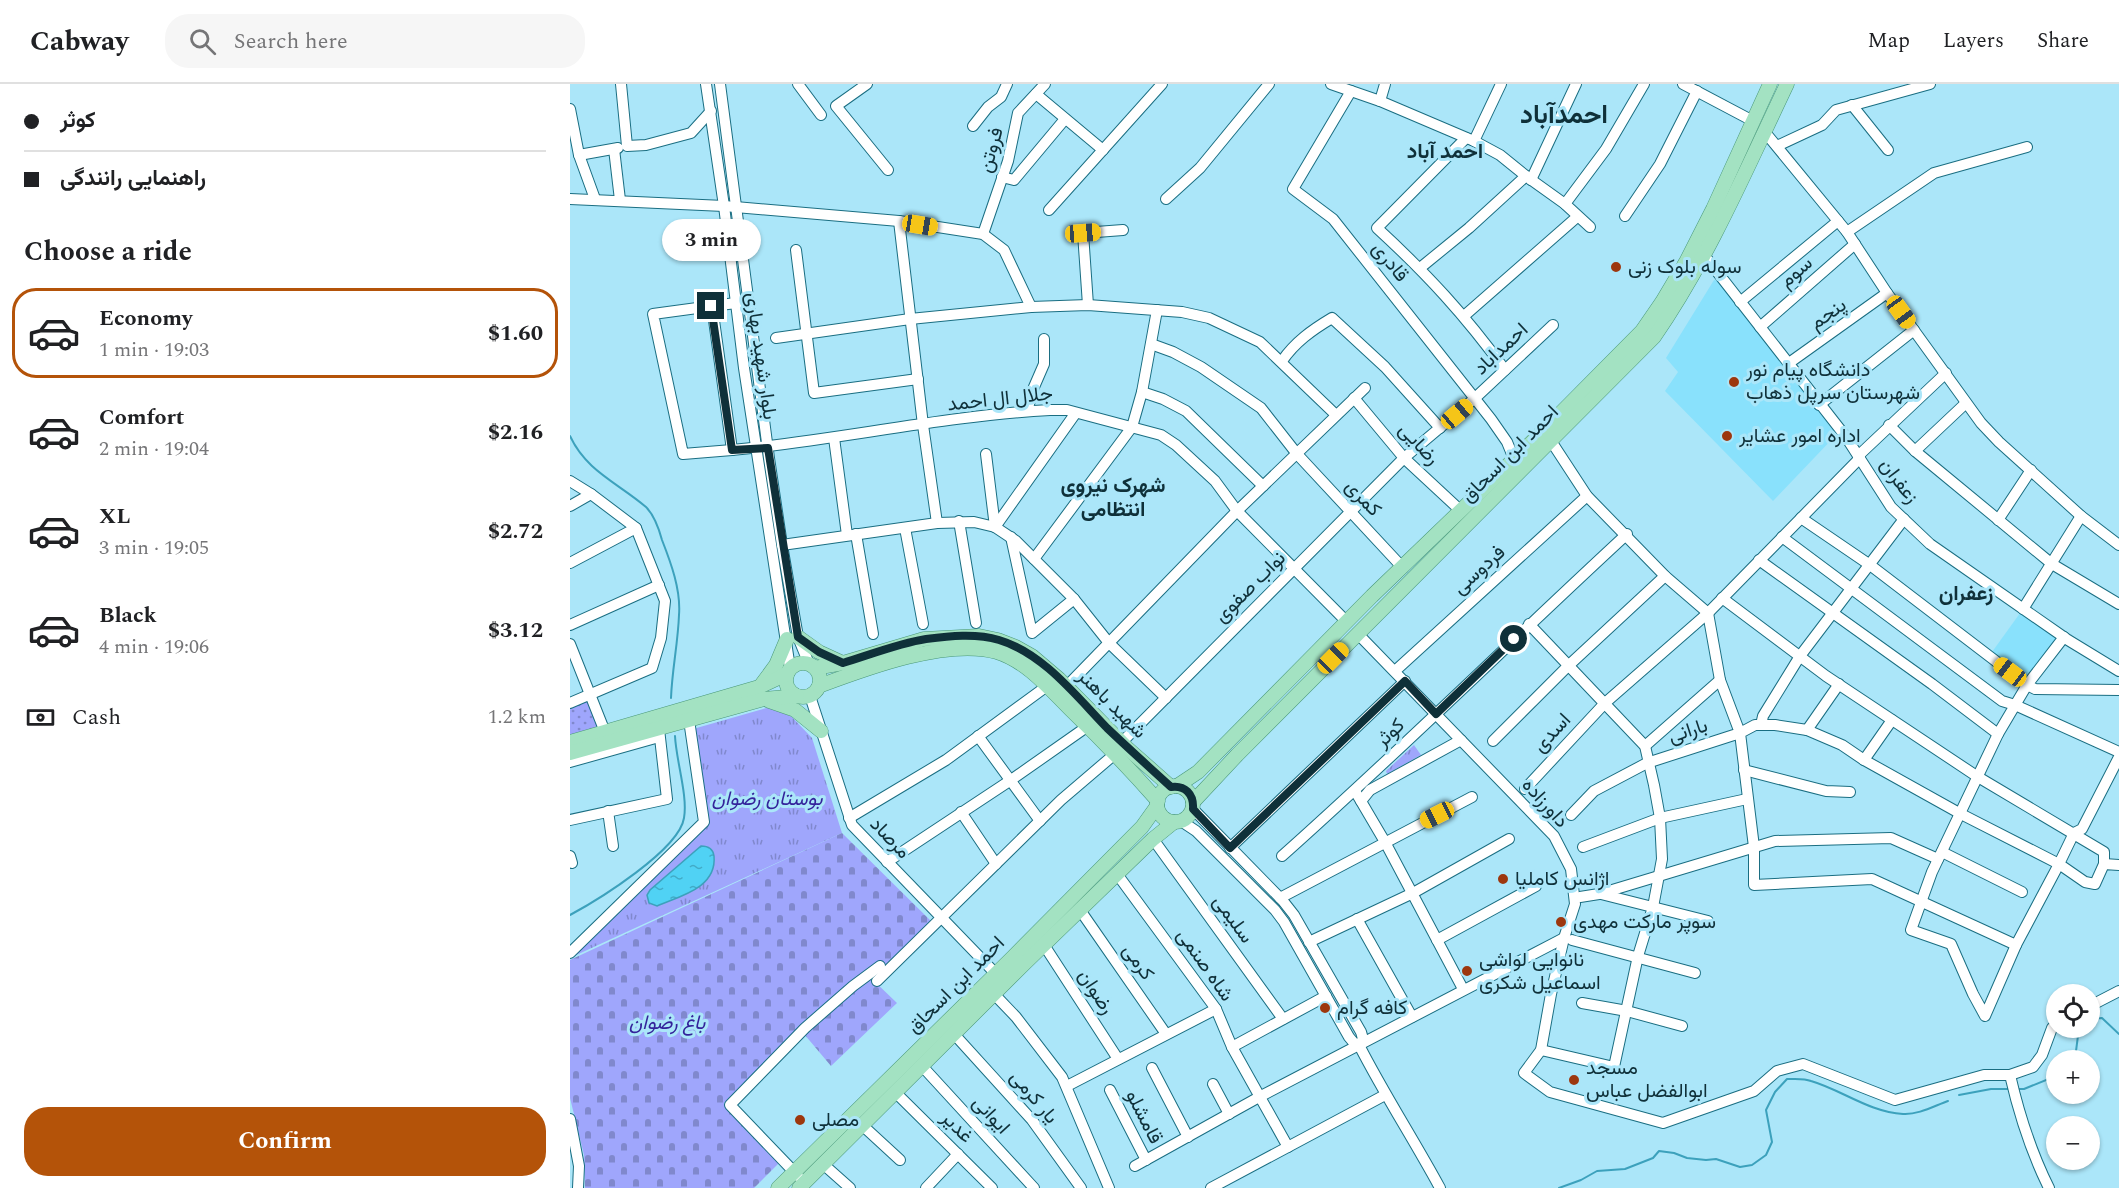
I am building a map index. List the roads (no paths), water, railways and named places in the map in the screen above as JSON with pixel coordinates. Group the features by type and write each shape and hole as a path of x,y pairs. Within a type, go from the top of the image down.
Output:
{"main road":[{"name":"احمد ابن اسحاق","path":"1543,443 1642,331 1662,302 1708,219 1770,84"},
{"name":"احمد ابن اسحاق","path":"1174,786 1198,772 1461,511 1543,443 1654,337 1704,255 1786,84"},
{"name":"احمد ابن اسحاق","path":"1193,806 1209,783 1357,633 1518,464"},
{"name":"شهید باهنر","path":"812,666 843,663 924,639 979,636 998,639 1032,656 1049,682"},
{"path":"821,731 795,710 762,693 792,638 843,663"},
{"name":"شهید باهنر","path":"570,753 658,728 687,714 762,693 808,693 847,676 927,652 979,649 1012,658 1066,693 1119,748 1157,803"},
{"path":"799,663 812,666 819,676 808,693 788,689 786,679 789,671 799,663"},
{"name":"شهید باهنر","path":"762,693 789,671"},
{"name":"شهید باهنر","path":"1066,693 1088,726 1174,786"},
{"name":"شهید باهنر","path":"570,742 605,732 658,728"},
{"path":"1174,786 1188,791 1193,806 1190,814 1178,822 1165,819 1157,803 1162,792 1174,786"},
{"name":"احمد ابن اسحاق","path":"778,1188 1142,827 1157,803"},
{"name":"احمد ابن اسحاق","path":"802,1185 1153,839 1178,822"}],"street":[{"path":"621,84 627,146"},
{"name":"بلوار شهید بهاری","path":"706,84 756,448 792,638 812,666"},
{"name":"بلوار شهید بهاری","path":"720,84 782,545 792,638 789,671"},
{"path":"798,84 821,115"},
{"path":"867,84 836,106 888,170"},
{"name":"فروتن","path":"983,234 1008,161 1018,113 1045,84"},
{"path":"1049,210 1162,84"},
{"path":"1166,199 1200,168 1269,84"},
{"path":"1331,84 1380,101 1500,154 1565,204 1590,227"},
{"path":"1380,101 1385,84"},
{"path":"1501,84 1470,140 1377,228 1420,268 1464,316 1505,370"},
{"path":"1420,268 1529,178 1576,84"},
{"path":"1565,204 1606,149 1644,84"},
{"path":"1683,84 1753,121"},
{"path":"1777,146 1822,124 1836,110 1930,84"},
{"path":"973,126 988,107 1001,98 1004,85"},
{"name":"قادری","path":"1351,91 1293,189 1333,219 1474,399 1501,435 1518,464"},
{"path":"1625,216 1660,164 1697,91"},
{"path":"1036,94 1103,150"},
{"path":"1852,105 1888,150"},
{"path":"570,109 579,155 595,200"},
{"path":"579,155 627,146 646,145 691,133 709,111 723,110"},
{"path":"1002,177 1014,180 1065,119"},
{"path":"1764,131 1847,232 1887,293 1966,403 1999,442 2081,516 2119,545"},
{"path":"1847,232 1934,173 2027,147"},
{"path":"614,149 620,200"},
{"path":"570,199 737,207 899,221 983,234 1004,250 1031,307"},
{"path":"1464,316 1577,217"},
{"path":"899,221 937,523"},
{"path":"1740,302 1838,221"},
{"path":"1088,305 1083,233 1123,230"},
{"name":"سوم","path":"1760,327 1855,244"},
{"path":"796,250 814,393 918,379"},
{"name":"زعفران","path":"1704,255 1846,437 1891,507 1930,544 2064,637 2119,671"},
{"name":"پنجم","path":"1789,363 1887,293"},
{"path":"732,450 711,306 736,303"},
{"path":"776,339 910,319 1031,307 1088,305 1182,312 1209,318 1260,342 1336,416"},
{"name":"جلال ال احمد","path":"711,306 653,314 683,454 768,448 1027,411 1067,410 1075,414 1161,435 1176,445 1215,481 1237,511 1347,622"},
{"path":"1035,559 1132,427 1142,392 1157,310"},
{"path":"1282,361 1308,333 1332,318 1385,367 1440,428"},
{"name":"احمداباد","path":"1440,428 1553,325"},
{"path":"1819,405 1914,330"},
{"path":"1027,411 1044,364 1044,339"},
{"name":"کمری","path":"1151,344 1201,366 1261,408 1296,454 1403,568"},
{"name":"اسدی","path":"1525,789 1605,703 1708,613 1889,425 1946,373"},
{"path":"1066,693 1108,643 1237,511 1365,388"},
{"path":"1142,392 1164,399 1186,411 1263,486"},
{"name":"رضایی","path":"1354,398 1404,458 1461,511"},
{"path":"1915,451 1966,403"},
{"path":"995,527 1075,414"},
{"path":"1889,425 1915,451 2052,564 2119,604"},
{"name":"نواب صفوی","path":"877,981 1040,821 1119,748 1404,458 1440,428"},
{"path":"834,438 851,535 873,634"},
{"path":"1543,443 1587,496 1627,534 1665,576 1708,613 1720,680 1740,733 1754,846 1754,885 1872,879 2016,945"},
{"path":"986,454 995,527"},
{"path":"1998,520 2031,470"},
{"path":"570,481 636,528 665,601 661,638 651,668 570,703"},
{"path":"570,506 591,494"},
{"name":"فردوسی","path":"1395,671 1587,496"},
{"path":"2023,609 2081,516"},
{"path":"1801,518 1870,565 2027,685 2035,689 2119,690"},
{"path":"1722,598 1800,656 1839,684 1892,720 1978,777 2104,852 2104,864 2095,884 2085,882 2060,864 1961,814 1842,746 1807,730 1761,725 1763,716 1800,656 1904,519"},
{"path":"959,521 976,623"},
{"path":"782,545 959,521 995,527 1011,537 1035,559 1074,599 1108,643 1167,698"},
{"path":"570,563 636,528"},
{"path":"904,528 923,624"},
{"name":"کوثر","path":"1282,856 1358,796 1436,714 1627,534"},
{"path":"1011,537 1032,633 1074,599"},
{"path":"1782,537 2002,701 2119,752"},
{"path":"1760,560 1998,734"},
{"path":"1493,741 1568,666 1665,576"},
{"path":"570,625 658,585"},
{"path":"1529,624 1645,746 1660,818 1662,859 1653,907 1638,956 1614,1066 1541,1050 1524,1073 1550,1092 1663,1123 1754,1090 1777,1071 1803,1064 1895,1100 1984,1075 2012,1084"},
{"name":"داورزاده","path":"1357,633 1554,836 1570,869 1575,904 1568,939 1551,994 1541,1050"},
{"path":"2064,637 2027,685 1998,734 1940,856 1911,930 1951,944 1985,1016 2016,945 2060,864 2074,833 2082,829 2119,757"},
{"path":"570,644 605,732"},
{"path":"1645,746 1720,680"},
{"path":"1230,848 1405,681"},
{"path":"849,818 946,760 1049,682"},
{"path":"1807,730 1839,684"},
{"name":"مرصاد","path":"808,693 852,825 996,974"},
{"path":"570,952 704,822 687,714"},
{"path":"1864,760 1892,720"},
{"name":"بارانی","path":"1571,815 1594,791 1647,763 1740,733 1755,725 1761,725"},
{"path":"887,862 1088,726"},
{"path":"570,762 658,728 668,799 570,820"},
{"path":"978,736 1040,821"},
{"path":"1461,740 1358,796 1413,893 1463,989"},
{"path":"1744,770 1826,791 1850,792"},
{"path":"1280,898 1472,797"},
{"path":"1583,847 1660,818 1747,799"},
{"path":"1193,806 1294,915 1361,1032 1363,1039 1359,1045"},
{"path":"608,811 613,846"},
{"path":"961,812 996,864"},
{"path":"1178,822 1196,831 1275,910 1284,922 1349,1037 1359,1045 1385,1095 1407,1127 1440,1188"},
{"path":"1580,897 1599,894 1775,841 1891,838 1940,856 2022,892"},
{"name":"سلیمی","path":"1153,839 1283,1019"},
{"path":"1309,942 1413,893 1509,839"},
{"path":"2104,864 2119,865"},
{"name":"شاه صنمی","path":"1117,874 1216,1009 1232,1047 1288,1147"},
{"path":"1437,940 1536,886"},
{"path":"1599,894 1708,921"},
{"name":"کرمی","path":"1080,910 1166,1034"},
{"path":"1357,919 1412,1017"},
{"path":"1135,1167 1261,1096 1463,989 1568,939 1695,973"},
{"name":"رضوان","path":"1044,945 1118,1059"},
{"path":"802,1185 794,1172 730,1105 805,1028 880,966"},
{"path":"2100,1001 2119,991"},
{"path":"994,994 1016,1017 1062,1077 1109,1188"},
{"path":"1232,1047 1326,996"},
{"path":"1582,1003 1627,1011 1682,1026"},
{"path":"1067,1086 1216,1009"},
{"name":"یار کرمی","path":"954,1034 1032,1120 1081,1188"},
{"path":"2012,1084 2042,1055 2048,1038"},
{"name":"ایوانی","path":"922,1066 1034,1188"},
{"path":"1152,1068 1188,1137"},
{"path":"1213,1084 1229,1114"},
{"path":"2012,1084 2024,1126 2049,1188"},
{"name":"قامشلو","path":"1110,1090 1146,1160"},
{"name":"غدیر","path":"895,1092 992,1188"},
{"path":"1211,1188 1385,1095"},
{"path":"570,1119 579,1166 578,1188"},
{"path":"862,1125 900,1160"},
{"path":"926,1188 958,1154"},
{"path":"823,1164 850,1188"}],"water":[{"path":"701,846 706,846 713,851 713,867 710,876 686,894 657,906 649,903 647,895 650,890"}],"waterway":[{"path":"570,436 594,468 646,507 658,527 675,577 679,606 671,698"},
{"path":"570,915 636,873 668,845 679,831 685,809 675,736"},
{"path":"2100,1018 2119,1034"},
{"path":"2076,1050 2078,1038"},
{"path":"1559,1188 1597,1171 1625,1169 1653,1158 1659,1151 1687,1158 1716,1159 1740,1167 1752,1165 1766,1155 1772,1142 1766,1110 1775,1092 1787,1079 1808,1080 1867,1105 1903,1114 1926,1110 1948,1101"},
{"path":"2018,1089 2024,1089 2046,1080"},
{"path":"1959,1095 1991,1089 2009,1089"}],"place":[{"name":"سوله بلوک زنی","path":"1616,267"},
{"name":"دانشگاه پیام نور شهرستان سرپل ذهاب","path":"1734,382"},
{"name":"اداره امور عشایر","path":"1727,436"},
{"name":"اژانس کاملیا","path":"1503,879"},
{"name":"سوپر مارکت مهدی","path":"1561,922"},
{"name":"نانوایی لواشی اسماعیل شکری","path":"1467,971"},
{"name":"کافه گرام","path":"1325,1008"},
{"name":"مسجد ابوالفضل عباس","path":"1574,1080"},
{"name":"مصلی","path":"800,1120"}],"district":[{"name":"احمدآباد","path":"1564,115"},
{"name":"احمد آباد","path":"1445,152"},
{"name":"شهرک نیروی انتظامی","path":"1113,498"},
{"name":"زعفران","path":"1966,594"}],"park label":[{"name":"بوستان رضوان","path":"767,799"},
{"name":"باغ رضوان","path":"667,1023"}]}
